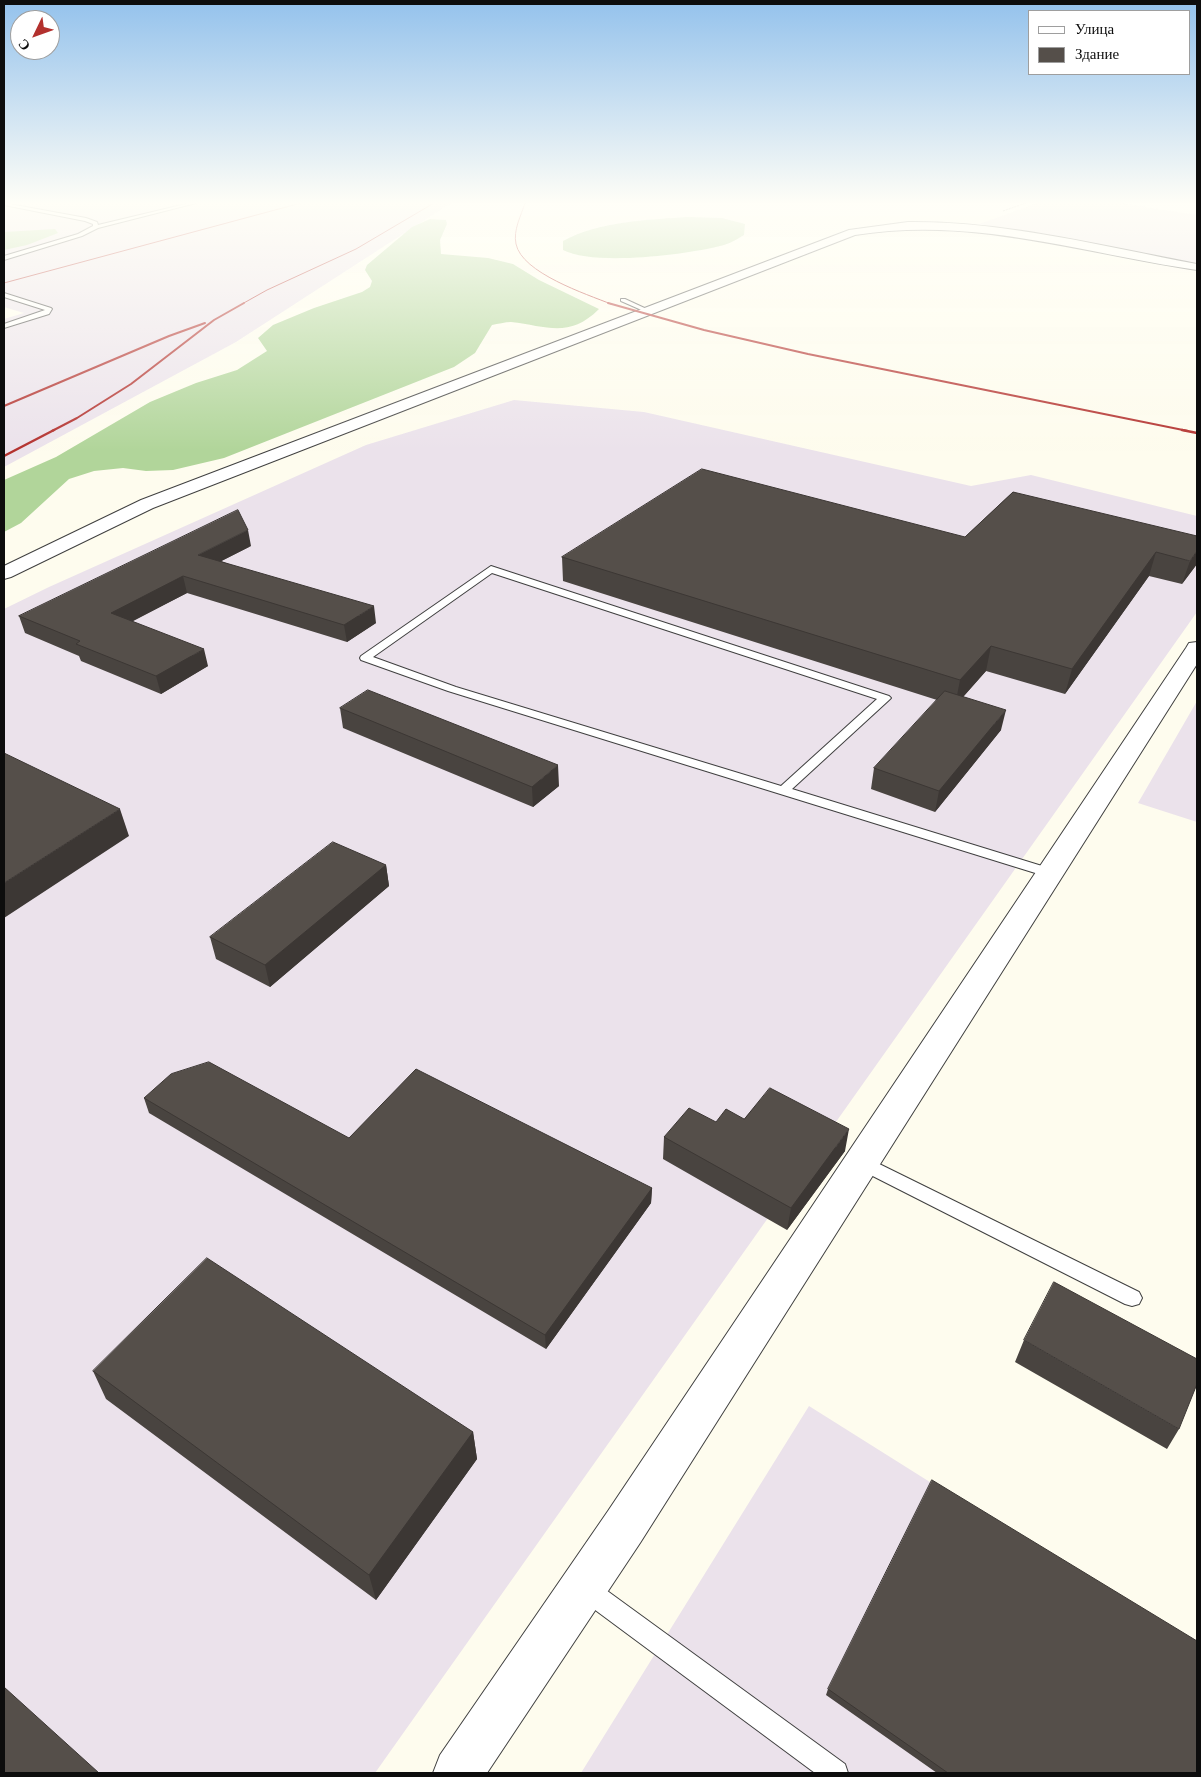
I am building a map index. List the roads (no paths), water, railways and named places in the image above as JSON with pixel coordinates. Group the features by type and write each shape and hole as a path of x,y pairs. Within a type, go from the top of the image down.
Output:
{"street":[{"path":"4,573 147,504 713,286"},
{"path":"458,1773 583,1588 1197,648"}],"lane":[{"path":"4,295 49,309 47,313 4,326"},
{"path":"623,300 648,311"},
{"path":"783,791 885,698 491,569 365,658 452,689 1050,874"},
{"path":"862,1162 1132,1298"},
{"path":"583,1588 836,1773"}],"railway":[{"path":"242,304 276,286"},
{"path":"567,286 610,304"},
{"path":"52,431 77,418 131,384 214,320 244,303"},
{"path":"610,304 704,330 808,354 1188,431"},
{"path":"4,406 169,336 205,323"},
{"path":"4,456 54,430"},
{"path":"1182,430 1197,433"}]}
